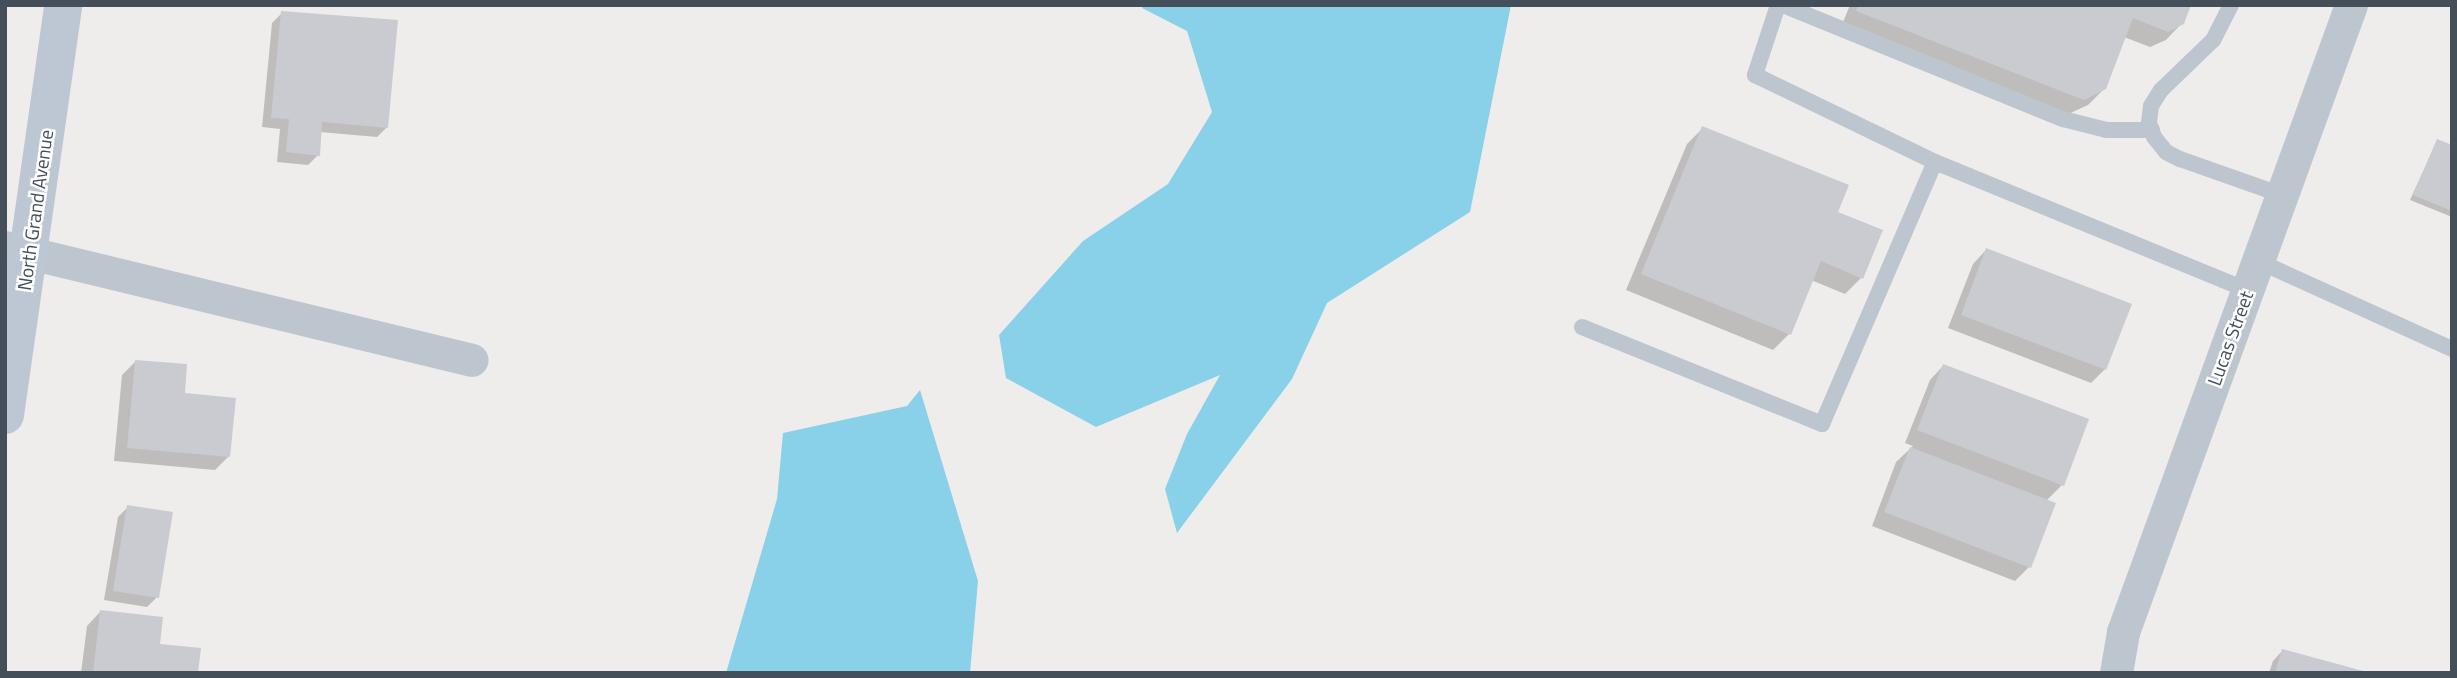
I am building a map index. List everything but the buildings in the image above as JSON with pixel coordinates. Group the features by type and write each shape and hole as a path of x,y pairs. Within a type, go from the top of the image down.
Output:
{"main road":[{"name":"North Grand Avenue","path":"5,415 17,249 63,5"}],"street":[{"name":"Lucas Street","path":"2116,673 2123,632 2351,5"},
{"path":"17,249 472,360"}],"lane":[{"path":"2151,131 2106,130 2063,119 1780,5 1755,75 1935,162 2452,349"},
{"path":"2231,5 2213,40 2161,90 2151,106 2151,131 2166,152 2180,159 2282,195"},
{"path":"1582,327 1822,424 1935,162"}],"water":[{"path":"1143,5 1511,5 1470,212 1327,303 1292,379 1177,533 1165,489 1187,434 1220,375 1096,427 1006,378 999,335 1083,241 1168,184 1212,112 1187,31 1142,8"},
{"path":"920,390 978,581 970,673 726,673 777,499 783,433 907,406"}]}
